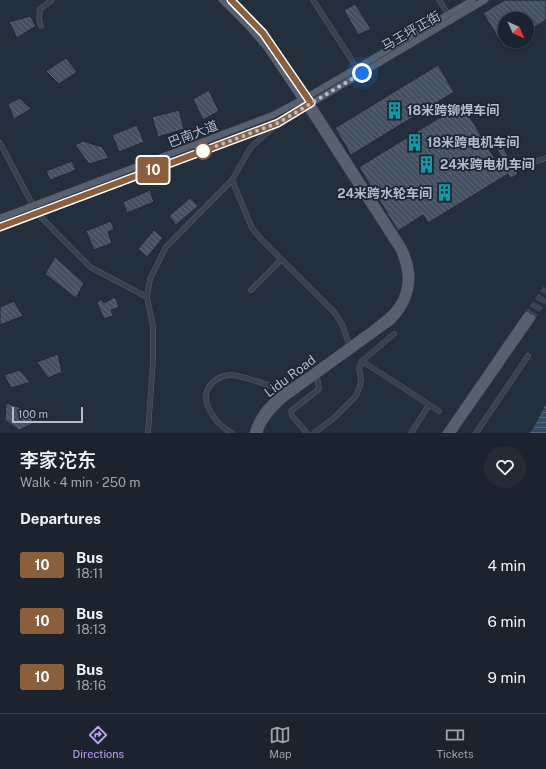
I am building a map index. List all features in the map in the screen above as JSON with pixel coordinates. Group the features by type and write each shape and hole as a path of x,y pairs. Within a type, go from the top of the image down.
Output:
{"main road":[{"path":"222,0 258,38 307,101"},
{"path":"231,0 263,33 404,247 411,265 411,284 406,304 401,312 392,321 351,349"},
{"name":"马王坪正街","path":"307,101 450,17 473,0"},
{"name":"马王坪正街","path":"307,101 357,68 450,17 485,0"},
{"name":"巴南大道","path":"0,227 278,123 307,101"},
{"name":"巴南大道","path":"0,218 307,101"},
{"path":"446,433 529,316 452,433"},
{"name":"Lidu Road","path":"259,433 266,419 274,408 351,349"},
{"name":"Lidu Road","path":"253,433 261,416 270,404 285,391 351,349"}],"street":[{"path":"41,26 39,20 40,10 52,0"},
{"path":"313,0 357,68"},
{"path":"439,0 450,17"},
{"path":"148,433 153,361 153,326 147,297 150,279 166,247 232,180 251,147 278,123"},
{"path":"0,143 37,213 90,267 147,297"},
{"path":"528,164 546,158"},
{"path":"232,180 252,228 281,260 335,313 342,324 351,349"},
{"path":"251,290 281,260"},
{"path":"314,433 334,418 356,396 361,380 358,368 362,361 394,334"},
{"path":"476,433 528,356"},
{"path":"362,361 438,411"},
{"path":"232,433 214,417 206,401 205,395 208,388 221,376 233,375 285,391"},
{"path":"307,433 292,416 291,411 319,389 317,376"},
{"path":"411,433 429,405"}],"water":[{"path":"546,404 546,433 530,433 533,429"}],"building":[{"path":"505,0 546,0 546,20 534,28 534,12 498,12 498,38 483,13"},
{"path":"355,4 371,29 358,35 344,10"},
{"path":"30,16 36,26 17,38 9,22"},
{"path":"66,58 77,72 59,84 46,71"},
{"name":"18米跨铆焊车间","path":"438,65 454,92 351,155 335,128"},
{"path":"209,90 219,111 203,120 193,99"},
{"path":"20,98 31,109 14,119 8,104"},
{"path":"462,104 495,159 501,156 494,143 509,135 513,142 503,147 518,174 511,178 508,174 428,223 423,215 398,231 359,167"},
{"path":"179,110 184,129 158,137 152,117"},
{"path":"137,125 144,142 119,152 112,135"},
{"path":"83,141 102,147 109,158 89,164 75,145"},
{"path":"72,161 76,170 50,180 46,171"},
{"path":"150,190 154,202 127,213 123,202"},
{"path":"190,198 198,206 176,225 169,216"},
{"path":"111,221 114,229 108,232 112,243 94,250 86,231"},
{"path":"154,230 163,238 147,257 138,249"},
{"path":"55,257 84,283 76,298 45,274"},
{"path":"115,297 119,307 111,310 113,316 104,319 97,303 101,299 104,303"},
{"path":"14,301 23,316 0,325 0,307"},
{"path":"58,354 62,372 48,378 37,362"},
{"path":"20,370 30,382 11,388 4,375"},
{"path":"6,403 34,412 32,424 19,430 5,420"}],"tunnel":[{"path":"527,315 546,288"},
{"path":"532,318 546,298"}],"bus line":[{"name":"10","path":"0,227 278,123 311,103 263,33 231,0"}],"place":[{"name":"18米跨铆焊车间","path":"394,110"},
{"name":"18米跨电机车间","path":"414,142"},
{"name":"24米跨电机车间","path":"427,164"},
{"name":"24米跨水轮车间","path":"445,193"}],"route":[{"path":"203,151 278,123 362,73"}]}
